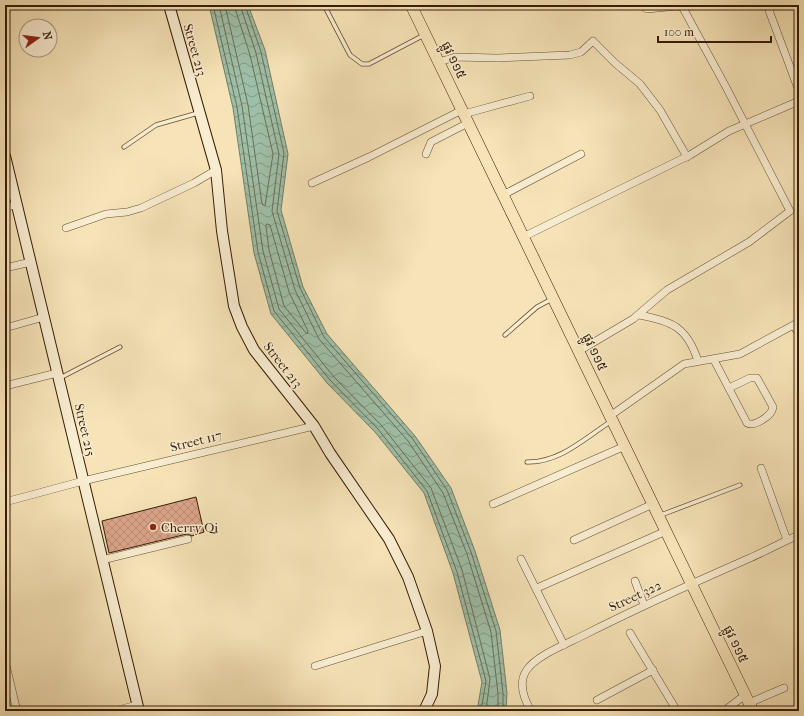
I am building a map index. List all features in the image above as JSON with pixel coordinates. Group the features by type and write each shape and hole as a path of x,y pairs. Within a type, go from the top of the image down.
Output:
{"main road":[{"name":"ផ្លូវ ១១៥","path":"411,5 749,703"}],"street":[{"path":"5,6 11,5"},
{"name":"Street 213","path":"169,5 216,170 222,230 234,306 242,327 254,350 314,426 330,453 389,539 408,577 428,631 435,666 435,680 432,694 424,711"},
{"path":"579,352 639,315 667,290 749,242 790,211 683,8 678,6 647,9 641,5"},
{"path":"767,5 799,91"},
{"path":"439,62 455,57 497,58 570,55 581,52 593,41 615,63 640,84 660,110 687,157"},
{"path":"426,154 431,142 465,115 530,96"},
{"path":"524,237 687,157 729,131 799,101"},
{"path":"312,183 370,157 458,112 465,115"},
{"path":"503,195 582,154"},
{"name":"Street 215","path":"5,156 138,708"},
{"path":"66,228 106,214 128,212 141,208 194,183 216,170"},
{"path":"5,208 17,204"},
{"path":"5,268 31,262"},
{"path":"639,315 658,319 674,325 684,332 693,346 698,360"},
{"path":"5,328 44,317"},
{"path":"611,418 672,371 684,364 698,360 714,360 751,349 796,324"},
{"path":"714,360 746,423 749,425 770,414 772,411 773,408 757,378 753,377 729,388"},
{"path":"5,386 58,376"},
{"name":"Street 117","path":"5,502 83,481 314,426"},
{"path":"493,504 625,446"},
{"path":"761,468 787,540"},
{"path":"574,540 653,504"},
{"path":"537,588 666,531"},
{"name":"Street 322","path":"531,711 525,701 522,687 526,671 543,657 644,605 799,535"},
{"path":"102,560 188,539"},
{"path":"521,559 537,588 564,645"},
{"path":"635,581 644,605"},
{"path":"316,666 428,631"},
{"path":"630,633 677,711"},
{"path":"5,661 17,711"},
{"path":"597,700 653,670"},
{"path":"724,711 749,703 784,688"},
{"path":"114,711 138,708"}],"lane":[{"path":"324,5 350,55 362,64 369,64 387,56 426,35"},
{"path":"124,147 156,125 200,112"},
{"path":"505,335 537,307 553,299"},
{"path":"796,324 799,337"},
{"path":"58,376 120,347"},
{"path":"526,462 538,462 551,459 611,418"},
{"path":"659,516 740,485"}],"water":[{"path":"209,5 248,5 265,50 288,154 281,210 303,287 327,334 415,436 451,488 475,551 500,630 507,693 506,711 477,711 482,682 453,573 424,493 375,432 327,383 271,314 254,253 233,108"}],"building":[{"name":"Cherry Qi","path":"196,497 204,532 192,536 187,534 109,553 102,521"}],"place":[{"name":"Cherry Qi","path":"153,527"}]}
